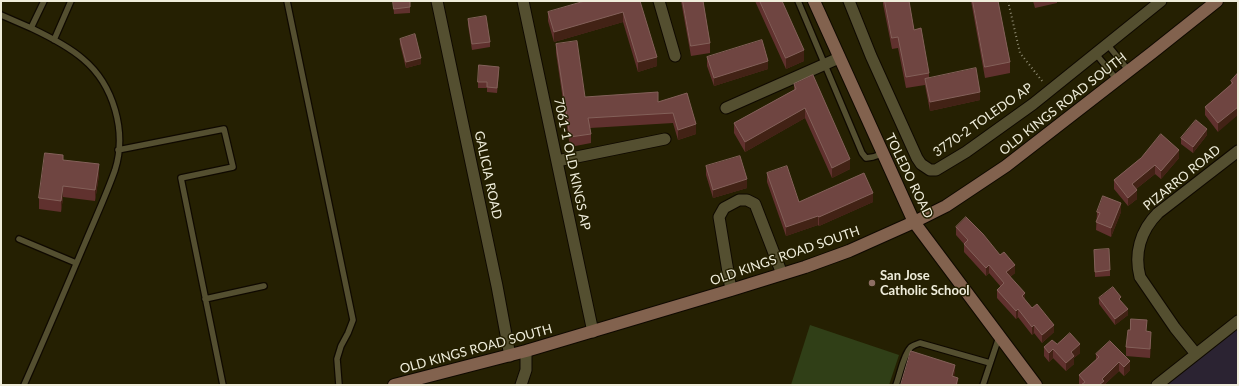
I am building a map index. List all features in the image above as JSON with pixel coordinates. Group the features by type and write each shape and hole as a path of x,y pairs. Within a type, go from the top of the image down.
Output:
{"street":[{"name":"GALICIA ROAD","path":"437,1 497,286 510,356"},
{"name":"7061-1 OLD KINGS AP","path":"523,1 593,332"},
{"path":"660,1 675,56"},
{"name":"TOLEDO ROAD","path":"814,1 914,222 1036,385"},
{"name":"3770-2 TOLEDO AP","path":"850,1 871,56 917,158 921,164 930,170 936,170 966,152 999,129 1050,91 1161,1"},
{"name":"OLD KINGS ROAD SOUTH","path":"394,385 526,352 731,290 849,251 914,222 946,206 1006,166 1129,71 1216,1"},
{"path":"726,108 839,58"},
{"path":"557,162 665,139"},
{"name":"PIZARRO ROAD","path":"1196,354 1175,328 1140,277 1137,257 1139,244 1148,225 1158,214 1238,151"},
{"path":"731,290 719,217 724,208 739,200 747,200 755,204 782,274"},
{"path":"1157,385 1238,321"},
{"path":"522,385 526,370 526,352"}],"lane":[{"path":"32,28 44,2 43,1"},
{"path":"54,40 71,1"},
{"path":"287,1 352,320 337,359 339,385"},
{"path":"798,1 862,153 866,158 882,154"},
{"path":"1,15 32,28 63,44 84,60 100,76 111,98 117,116 120,140 115,169 24,385"},
{"path":"1108,44 1129,71"},
{"path":"1096,54 1117,80"},
{"path":"118,150 224,129 233,167 181,178 223,385"},
{"path":"19,239 76,263"},
{"path":"206,299 264,286"},
{"path":"983,385 999,337"},
{"path":"896,385 909,349 920,343 990,363"}],"path":[{"path":"1008,1 1020,53 1050,91"}],"shaded area":[{"path":"1238,329 1238,385 1167,385"}],"green space":[{"path":"810,325 899,355 889,385 791,385"}],"building":[{"path":"393,1 410,1 410,7 394,9"},
{"path":"585,1 640,1 657,57 638,62 623,12 554,32 548,12"},
{"path":"683,1 703,1 710,43 691,46"},
{"path":"760,1 782,1 804,50 786,58"},
{"path":"885,1 909,1 914,30 921,28 929,73 906,77 898,37 892,38"},
{"path":"973,1 998,1 1010,62 985,67"},
{"path":"486,16 490,42 472,44 468,19"},
{"path":"415,34 421,58 406,62 400,39"},
{"path":"762,40 768,61 714,78 707,57"},
{"path":"577,41 585,97 658,92 658,102 687,93 696,124 678,130 673,113 588,118 591,134 570,137 556,44"},
{"path":"479,65 499,67 497,88 487,87 487,82 478,82"},
{"path":"976,68 980,92 930,102 925,79"},
{"path":"1238,73 1238,107 1218,123 1205,107 1233,83 1231,81"},
{"path":"813,75 850,159 832,168 805,108 745,142 734,123 796,89 794,84"},
{"path":"1196,120 1207,129 1193,147 1181,138"},
{"path":"1161,134 1179,150 1161,171 1155,165 1132,184 1137,190 1128,198 1114,180 1141,158"},
{"path":"45,153 63,155 63,160 99,164 95,190 63,186 61,201 39,198"},
{"path":"740,156 747,179 713,190 706,166"},
{"path":"787,166 799,202 864,173 873,193 819,217 818,216 786,227 767,173"},
{"path":"1103,196 1121,203 1111,228 1096,222 1100,213 1097,212"},
{"path":"966,217 983,234 1000,255 1004,252 1015,265 1006,272 1025,293 1022,296 1032,308 1037,304 1054,325 1042,335 1034,325 1032,327 1018,309 1016,311 997,290 1004,283 989,265 986,268 964,244 968,240 956,227"},
{"path":"1109,249 1110,270 1095,272 1094,250"},
{"path":"1113,287 1121,297 1119,299 1128,309 1115,319 1099,298"},
{"path":"1131,319 1147,320 1146,331 1151,332 1150,349 1126,347"},
{"path":"1070,333 1080,344 1071,352 1074,356 1066,363 1053,349 1049,353 1044,347 1052,340 1057,344"},
{"path":"1110,341 1130,361 1124,367 1119,362 1102,379 1104,381 1099,385 1081,385 1085,382 1079,375 1099,357 1096,354"},
{"path":"911,351 955,365 952,376 958,378 956,385 901,385"}],"place":[{"name":"San Jose Catholic School","path":"872,283"}]}
